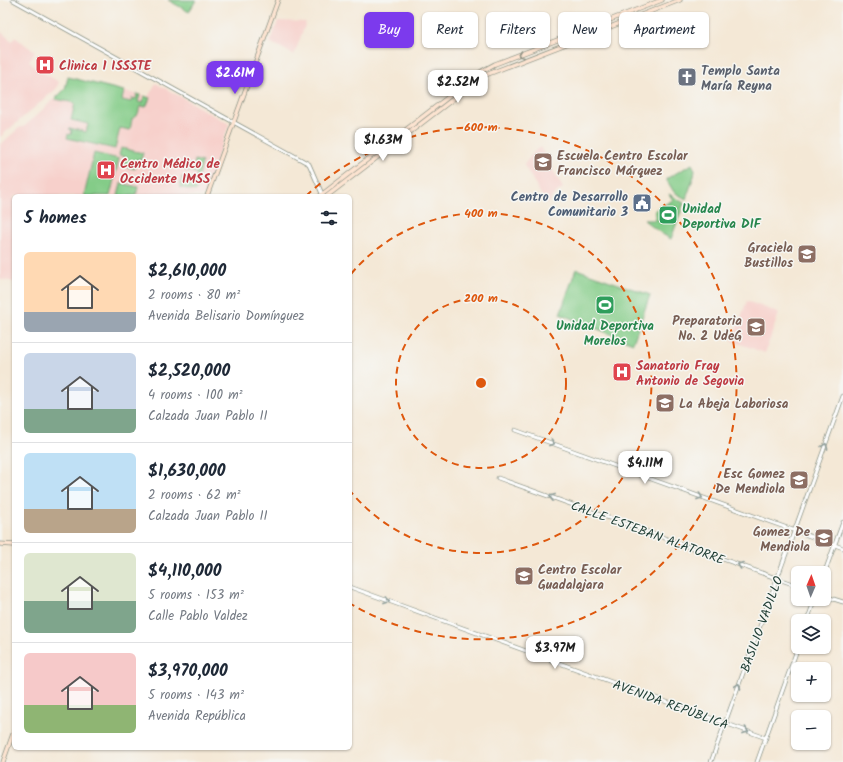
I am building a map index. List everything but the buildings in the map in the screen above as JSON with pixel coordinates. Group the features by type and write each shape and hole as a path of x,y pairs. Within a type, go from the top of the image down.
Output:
{"main road":[{"path":"208,194 278,0"},
{"path":"330,194 482,71 662,0"},
{"path":"323,194 440,105 487,74 680,0"},
{"path":"358,166 359,171"},
{"path":"0,544 12,544"},
{"path":"3,762 12,737"}],"street":[{"path":"13,0 309,164 322,194"},
{"name":"BASILIO VADILLO","path":"711,762 843,396"},
{"path":"515,430 843,548"},
{"name":"CALLE ESTEBAN ALATORRE","path":"498,478 791,584"},
{"path":"827,566 843,522"},
{"name":"AVENIDA REPÚBLICA","path":"352,589 766,738"},
{"path":"831,598 843,602"},
{"path":"757,762 796,654"}],"shaded area":[{"path":"278,21 306,22 294,55 270,43"},
{"path":"1,32 12,41 15,37 35,52 29,61 35,68 59,82 56,89 0,137"},
{"name":"Centro Médico de Occidente IMSS","path":"68,77 148,97 156,83 229,124 204,194 12,194 12,282 0,279 0,145 19,128 25,126 65,89"},
{"path":"540,147 563,188 552,197 549,203 546,203 524,165"},
{"name":"Preparatoria No. 2 UdeG","path":"747,301 779,313 765,353 732,341"}],"green space":[{"path":"168,0 196,0 189,12"},
{"path":"68,77 124,91 122,100 131,102 132,98 136,99 137,94 140,95 138,102 143,103 144,96 150,98 146,107 140,106 138,114 132,119 130,130 120,128 115,149 67,138 68,134 71,135 72,130 69,129 70,128 86,132 88,124 71,120 75,103 55,99 65,89"},
{"path":"121,148 143,153 141,160 137,159 135,169 124,166 126,157 119,155"},
{"path":"94,153 119,159 110,194 84,194"},
{"path":"195,160 202,162 196,191 179,187 182,177 196,180 197,173 185,170 186,164 194,166"},
{"path":"692,164 695,170 694,176 686,199 674,192 666,179"},
{"path":"121,183 138,187 136,194 118,194"},
{"name":"Unidad Deportiva DIF","path":"669,194 684,203 671,239 660,233 644,220 655,220 655,210 673,200"},
{"name":"Unidad Deportiva Morelos","path":"576,269 650,295 633,343 560,314"}],"place":[{"name":"Clinica 1 ISSSTE","path":"45,65"},
{"name":"Templo Santa María Reyna","path":"687,77"},
{"name":"Escuela Centro Escolar Francisco Márquez","path":"543,162"},
{"name":"Centro Médico de Occidente IMSS","path":"106,170"},
{"name":"Centro de Desarrollo Comunitario 3","path":"642,203"},
{"name":"Unidad Deportiva DIF","path":"668,215"},
{"name":"Graciela Bustillos","path":"807,254"},
{"name":"Unidad Deportiva Morelos","path":"605,305"},
{"name":"Preparatoria No. 2 UdeG","path":"756,327"},
{"name":"Sanatorio Fray Antonio de Segovia","path":"622,372"},
{"name":"La Abeja Laboriosa","path":"665,403"},
{"name":"Esc Gomez De Mendiola","path":"799,480"},
{"name":"Gomez De Mendiola","path":"824,538"},
{"name":"Centro Escolar Guadalajara","path":"524,576"}]}
